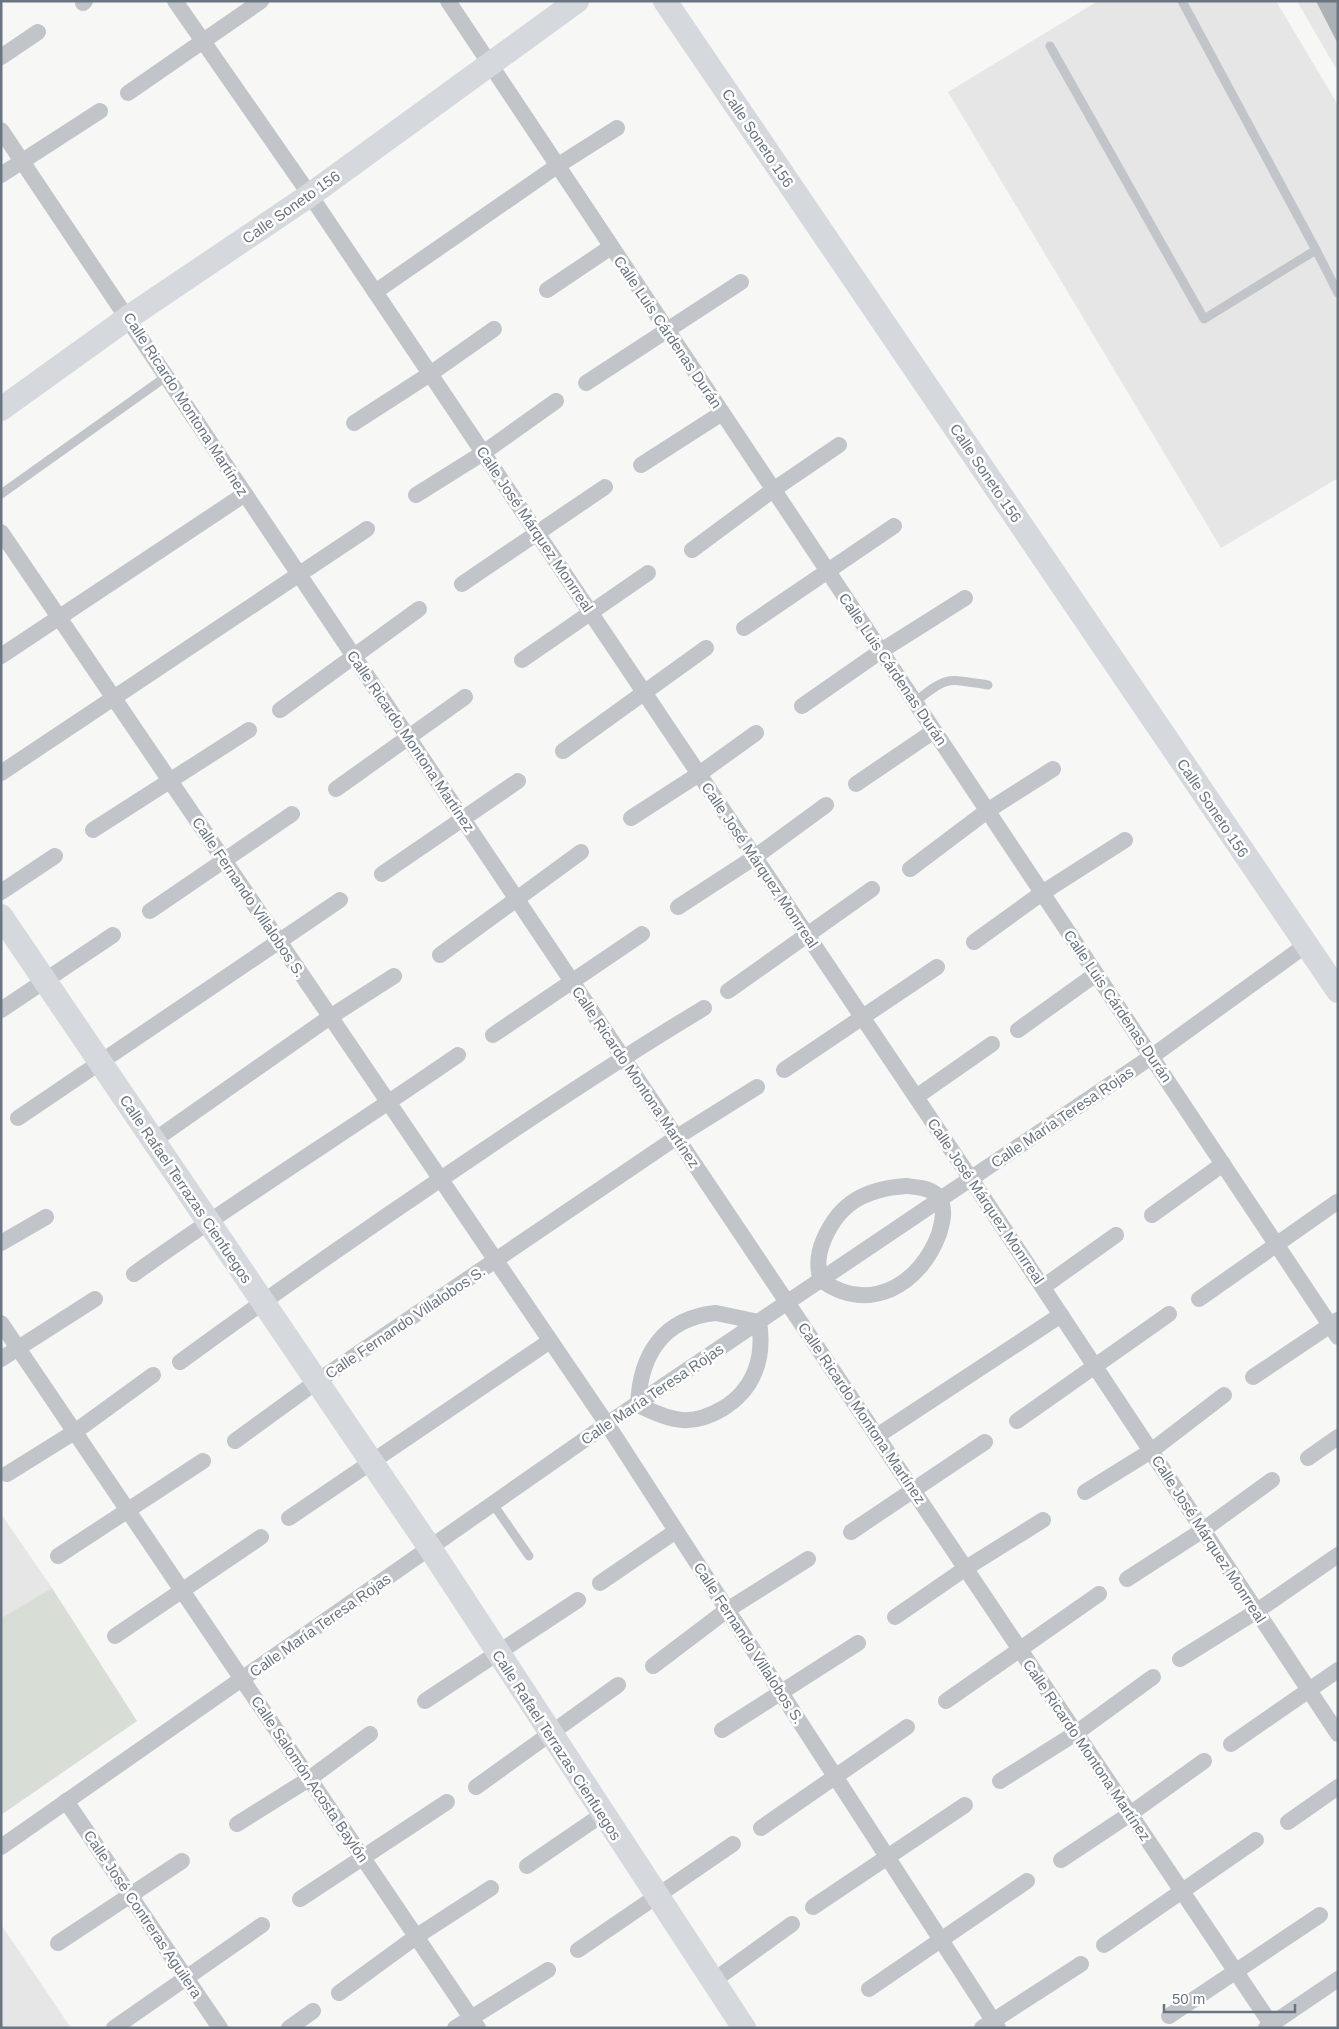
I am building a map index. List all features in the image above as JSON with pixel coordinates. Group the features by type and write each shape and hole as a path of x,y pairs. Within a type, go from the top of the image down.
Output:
{"street":[{"name":"Calle José Márquez Monrreal","path":"175,1 310,195 807,933 1338,1734"},
{"path":"128,93 261,1"},
{"name":"Calle Luis Cárdenas Durán","path":"448,1 1151,1057 1276,1244 1335,1328"},
{"name":"Calle Soneto 156","path":"1,409 128,317 310,195 577,1"},
{"name":"Calle Soneto 156","path":"665,1 1338,991"},
{"path":"1,57 38,32"},
{"path":"1,176 100,111"},
{"path":"375,292 558,166 618,128"},
{"name":"Calle Ricardo Montona Martínez","path":"1,130 1235,1970 1268,2026"},
{"path":"547,290 611,247"},
{"path":"586,383 741,282"},
{"path":"354,423 430,374 494,328"},
{"path":"416,495 484,453 556,401"},
{"path":"641,465 722,413"},
{"path":"692,550 773,490 839,445"},
{"path":"462,584 605,487"},
{"path":"1,656 245,494"},
{"path":"744,628 894,526"},
{"path":"1,773 368,529"},
{"name":"Calle Fernando Villalobos S.","path":"2,535 607,1424 942,1941 991,2025"},
{"path":"522,660 648,573"},
{"path":"802,706 881,651 965,598"},
{"path":"280,710 419,609"},
{"path":"563,751 706,648"},
{"path":"336,789 466,696"},
{"path":"94,830 248,730"},
{"path":"856,784 934,731"},
{"path":"631,818 700,774 756,733"},
{"path":"910,869 987,811 1053,769"},
{"path":"382,874 518,781"},
{"path":"678,907 755,857 826,805"},
{"path":"150,910 225,862 292,814"},
{"path":"974,942 1042,893 1125,840"},
{"path":"440,955 581,852"},
{"path":"1,892 55,856"},
{"path":"728,991 807,933 872,889"},
{"path":"18,1118 340,900"},
{"name":"Calle Rafael Terrazas Cienfuegos","path":"1,916 430,1548 497,1654 744,2028"},
{"path":"493,1035 642,934"},
{"path":"1,1010 113,935"},
{"name":"Calle María Teresa Rojas","path":"1,1847 607,1424 638,1405 1151,1057 1306,945"},
{"path":"784,1070 936,967"},
{"path":"1018,1030 1096,974"},
{"path":"154,1141 330,1016 394,976"},
{"path":"180,1362 262,1302 623,1056 704,1008"},
{"path":"916,1097 992,1044"},
{"path":"134,1274 208,1221 389,1103 458,1055"},
{"name":"Calle Fernando Villalobos S.","path":"235,1441 316,1382 677,1137 757,1087"},
{"path":"1152,1215 1223,1164"},
{"path":"906,1186 926,1189 940,1199 943,1214 932,1252 913,1276 904,1282 863,1297 842,1293 821,1280 817,1268 822,1243 832,1222 849,1204 876,1190 906,1186"},
{"path":"1199,1299 1337,1202"},
{"path":"1,1243 46,1217"},
{"path":"1042,1287 1116,1235"},
{"path":"1,1359 95,1299"},
{"path":"716,1313 759,1322 760,1347 757,1367 751,1383 731,1404 700,1418 682,1420 638,1405 640,1381 648,1356 655,1343 677,1325 705,1314 716,1313"},
{"path":"1017,1421 1169,1314"},
{"path":"878,1436 1061,1315"},
{"name":"Calle Salomón Acosta Baylón","path":"1,1323 76,1431 474,2022"},
{"path":"1253,1377 1335,1328"},
{"path":"289,1518 550,1341"},
{"path":"7,1474 76,1431 153,1375"},
{"path":"1085,1492 1151,1451 1224,1395"},
{"path":"1308,1458 1338,1437"},
{"path":"851,1532 985,1442"},
{"path":"58,1556 203,1461"},
{"path":"1127,1579 1203,1530 1272,1480"},
{"path":"895,1617 966,1568 1043,1520"},
{"path":"600,1583 676,1532"},
{"path":"115,1636 261,1537"},
{"path":"1180,1659 1257,1612 1338,1555"},
{"path":"653,1666 727,1610 808,1559"},
{"path":"946,1701 1099,1594"},
{"path":"425,1701 578,1600"},
{"path":"722,1730 858,1643"},
{"path":"1231,1744 1338,1670"},
{"path":"1000,1782 1076,1733 1152,1677"},
{"path":"476,1787 618,1684"},
{"path":"761,1828 907,1727"},
{"path":"237,1824 309,1779 370,1734"},
{"path":"1061,1860 1204,1761"},
{"path":"1288,1822 1338,1787"},
{"name":"Calle José Contreras Aguilera","path":"66,1801 220,2028"},
{"path":"300,1898 447,1802"},
{"path":"813,1907 965,1805"},
{"path":"527,1866 603,1814"},
{"path":"1104,1945 1183,1893 1256,1840"},
{"path":"578,1950 733,1844"},
{"path":"58,1943 182,1861"},
{"path":"869,1989 942,1941 1027,1881"},
{"path":"339,1992 417,1936 491,1888"},
{"path":"1169,2016 1235,1970 1320,1915"},
{"path":"713,1981 792,1924"},
{"path":"114,2028 262,1925"},
{"path":"991,2025 1080,1964"},
{"path":"455,2028 474,2022 548,1970"},
{"path":"1268,2026 1338,1979"},
{"path":"289,2028 313,2011"}],"lane":[{"path":"1182,1 1338,293"},
{"path":"1050,46 1204,319 1316,250"},
{"path":"1,494 167,376"},
{"path":"915,702 938,683 945,680 988,685"},
{"path":"493,1504 529,1556"}],"shaded area":[{"path":"1098,1 1276,1 1338,105 1338,478 1221,548 948,92"},
{"path":"1297,1 1338,1 1338,72"},
{"path":"1,1514 52,1588 1,1618"},
{"path":"52,1588 137,1721 1,1815 1,1618"},
{"path":"2,1926 71,2028 1,2028"}],"building":[{"path":"1316,1 1338,1 1338,44"}]}
